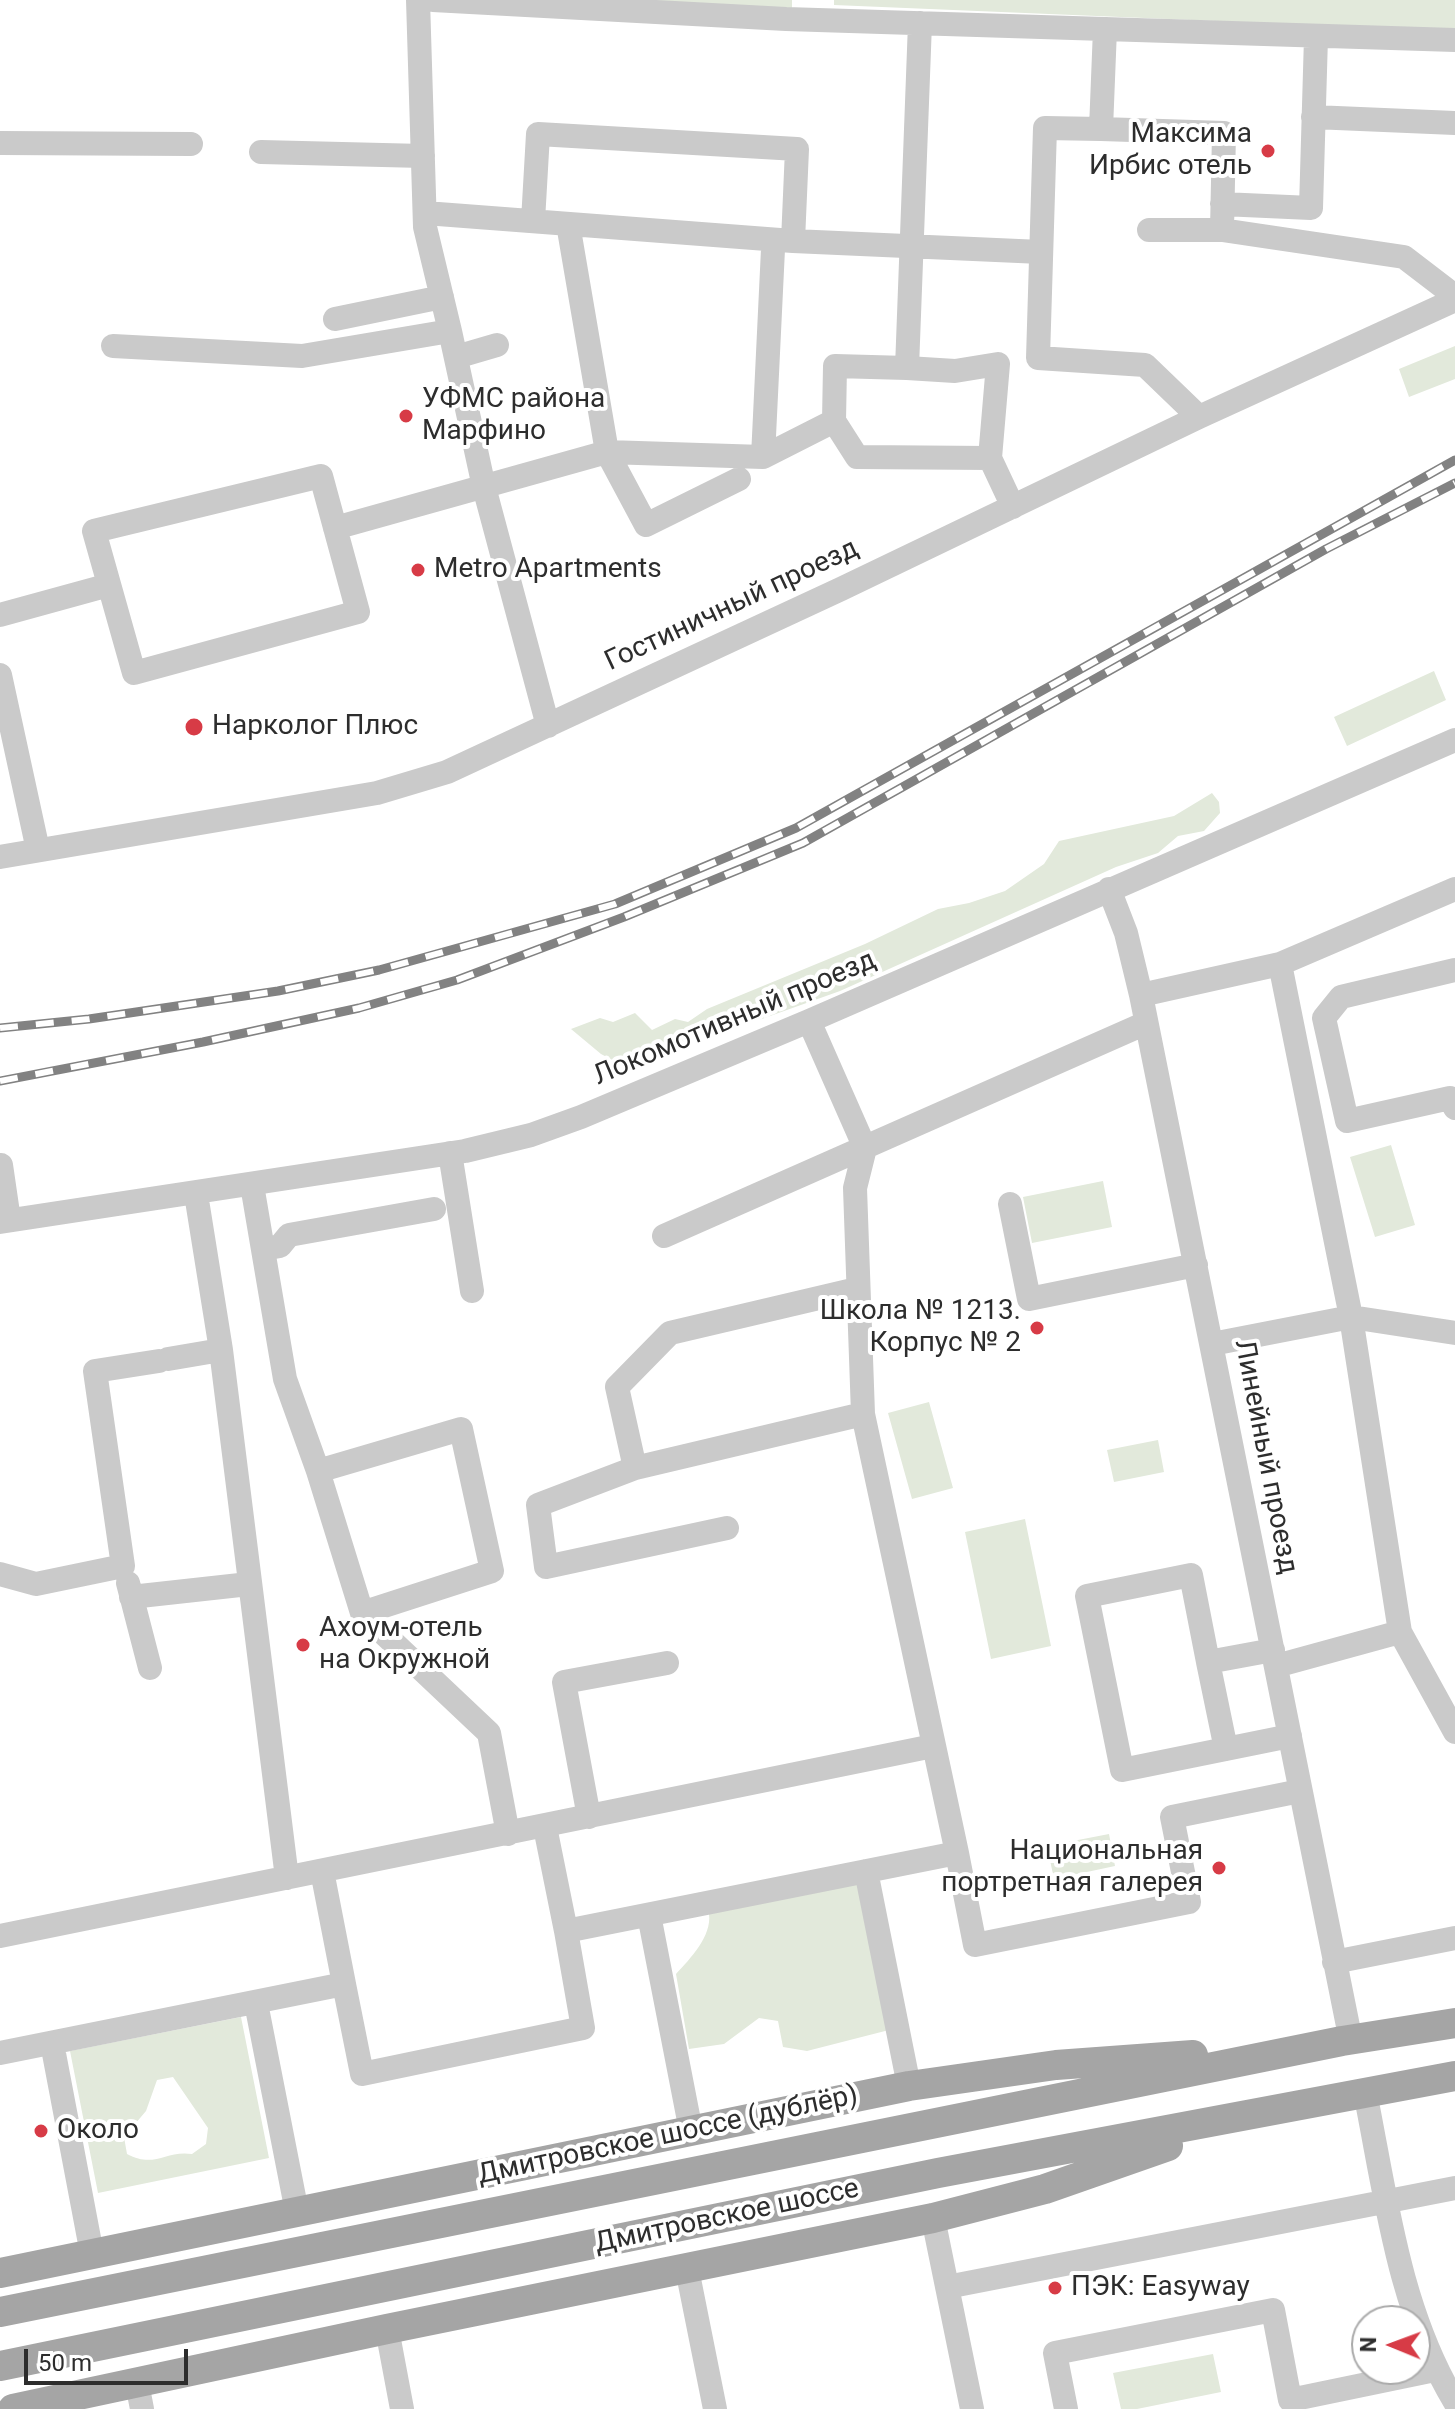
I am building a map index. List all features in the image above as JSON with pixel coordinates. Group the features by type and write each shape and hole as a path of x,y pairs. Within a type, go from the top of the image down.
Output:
{"main road":[{"name":"Дмитровское шоссе","path":"0,2312 1347,2041 1455,2023"},
{"name":"Дмитровское шоссе (дублёр)","path":"0,2273 909,2086 1056,2065 1347,2041"},
{"name":"Дмитровское шоссе","path":"0,2366 938,2173 1455,2076"},
{"path":"13,2409 139,2396 387,2329 933,2218 1045,2189 1261,2114"}],"street":[{"path":"418,0 425,227 484,487 548,726"},
{"path":"433,0 807,10 920,23 1455,40"},
{"path":"907,368 920,23"},
{"path":"1101,129 1105,29"},
{"path":"1222,204 1311,208 1316,37"},
{"path":"1313,117 1455,123"},
{"path":"1199,417 1145,365 1038,358 1045,128 1224,133 1222,230"},
{"path":"533,221 538,134 797,149 783,245 763,457"},
{"path":"0,143 191,144"},
{"path":"261,152 423,156"},
{"path":"425,213 783,245 1041,252"},
{"path":"568,224 607,452 646,525 739,479"},
{"path":"1149,230 1222,230 1404,257 1455,298"},
{"path":"335,319 442,297"},
{"name":"Гостиничный проезд","path":"0,857 377,793 447,772 1455,298"},
{"path":"113,346 302,356 450,331"},
{"path":"456,357 497,345"},
{"path":"990,458 857,457 834,421 835,366 955,371 998,364 990,458 1013,507"},
{"path":"335,528 607,452 763,457 834,421"},
{"path":"321,476 358,612 134,673 109,585 94,531 321,476"},
{"path":"0,615 109,585"},
{"path":"0,675 38,850"},
{"name":"Локомотивный проезд","path":"4,1221 252,1185 450,1153 519,1138 581,1117 1109,889 1452,749"},
{"name":"Линейный проезд","path":"1109,889 1126,933 1141,995 1275,1658 1347,2041"},
{"path":"1141,995 1280,964 1455,889"},
{"path":"1280,964 1351,1317 1400,1632 1455,1732"},
{"path":"1455,970 1341,997 1324,1018 1347,1121 1450,1098 1455,1108"},
{"path":"809,1021 865,1148 855,1188 863,1414 975,1945 1189,1902 1172,1817 1300,1791"},
{"path":"664,1236 1146,1023"},
{"path":"450,1153 472,1291"},
{"path":"1,1165 4,1221"},
{"path":"252,1185 285,1379 318,1471 362,1613 489,1733 508,1834"},
{"path":"196,1194 221,1350 287,1878"},
{"path":"1010,1204 1029,1299 1196,1265"},
{"path":"263,1249 280,1246 289,1235 434,1209"},
{"path":"635,1468 617,1387 670,1333 857,1289"},
{"path":"1212,1344 1351,1317 1455,1333"},
{"path":"150,1668 123,1566 95,1371 221,1350"},
{"path":"727,1528 546,1567 538,1505 635,1468 863,1414"},
{"path":"318,1471 461,1429 492,1571 362,1613"},
{"path":"0,1574 36,1584 123,1566"},
{"path":"1226,1749 1191,1575 1087,1596 1122,1770 1226,1749 1290,1736"},
{"path":"131,1597 249,1584"},
{"path":"1208,1662 1275,1658 1400,1632"},
{"path":"589,1817 564,1682 667,1663"},
{"path":"0,1936 933,1746"},
{"path":"322,1871 362,2074 583,2028 545,1827"},
{"path":"566,1931 957,1853"},
{"path":"866,1871 909,2086"},
{"path":"649,1915 691,2131"},
{"path":"1334,1962 1455,1938"},
{"path":"0,2053 344,1984"},
{"path":"256,2003 297,2212"},
{"path":"52,2043 92,2254"},
{"path":"1365,2092 1406,2288 1435,2370 1455,2402"},
{"path":"947,2287 1455,2188"},
{"path":"933,2218 972,2409"},
{"path":"687,2269 715,2409"},
{"path":"1066,2409 1055,2353 1273,2310 1290,2400 1435,2370"},
{"path":"387,2329 402,2409"}],"shaded area":[{"path":"618,0 792,0 792,10"},
{"path":"834,0 1455,0 1455,31 834,5"},
{"path":"1455,346 1455,379 1409,397 1399,369"},
{"path":"1434,671 1446,700 1347,746 1334,717"},
{"path":"1212,793 1219,802 1220,813 1204,831 1178,836 1158,853 1116,867 840,991 731,1030 690,1040 620,1064 601,1054 571,1029 600,1018 613,1022 635,1013 652,1030 675,1019 688,1022 707,1009 865,944 938,909 1005,891 1044,864 1059,841 1174,816"},
{"path":"1391,1145 1415,1225 1375,1237 1350,1157"},
{"path":"1103,1181 1112,1227 1032,1243 1023,1197"},
{"path":"929,1402 953,1488 912,1499 888,1413"},
{"path":"1158,1440 1164,1472 1114,1482 1107,1450"},
{"path":"1025,1519 1051,1646 991,1659 965,1532"},
{"path":"1109,1834 1115,1866 1054,1879 1047,1846"},
{"path":"858,1878 889,2030 807,2051 783,2047 778,2021 759,2018 724,2044 689,2049 676,1974 704,1939 709,1914"},
{"path":"241,2017 269,2158 98,2193 70,2051","holes":["173,2077 208,2128 206,2144 192,2154 174,2154 153,2160 127,2154 124,2137 146,2111 157,2080"]},
{"path":"1213,2354 1221,2392 1137,2409 1121,2409 1113,2373"}],"railway":[{"path":"0,1028 89,1019 278,991 379,970 615,904 796,828 1455,460"},
{"path":"0,1081 359,1008 457,980 624,917 803,843 1326,549 1455,483"}],"place":[{"name":"Максима Ирбис отель","path":"1268,151"},
{"name":"УФМС района Марфино","path":"406,416"},
{"name":"Metro Apartments","path":"418,570"},
{"name":"Нарколог Плюс","path":"194,727"},
{"name":"Школа № 1213. Корпус № 2","path":"1037,1328"},
{"name":"Ахоум-отель на Окружной","path":"303,1645"},
{"name":"Национальная портретная галерея","path":"1219,1868"},
{"name":"Около","path":"41,2131"},
{"name":"ПЭК: Easyway","path":"1055,2288"}]}
